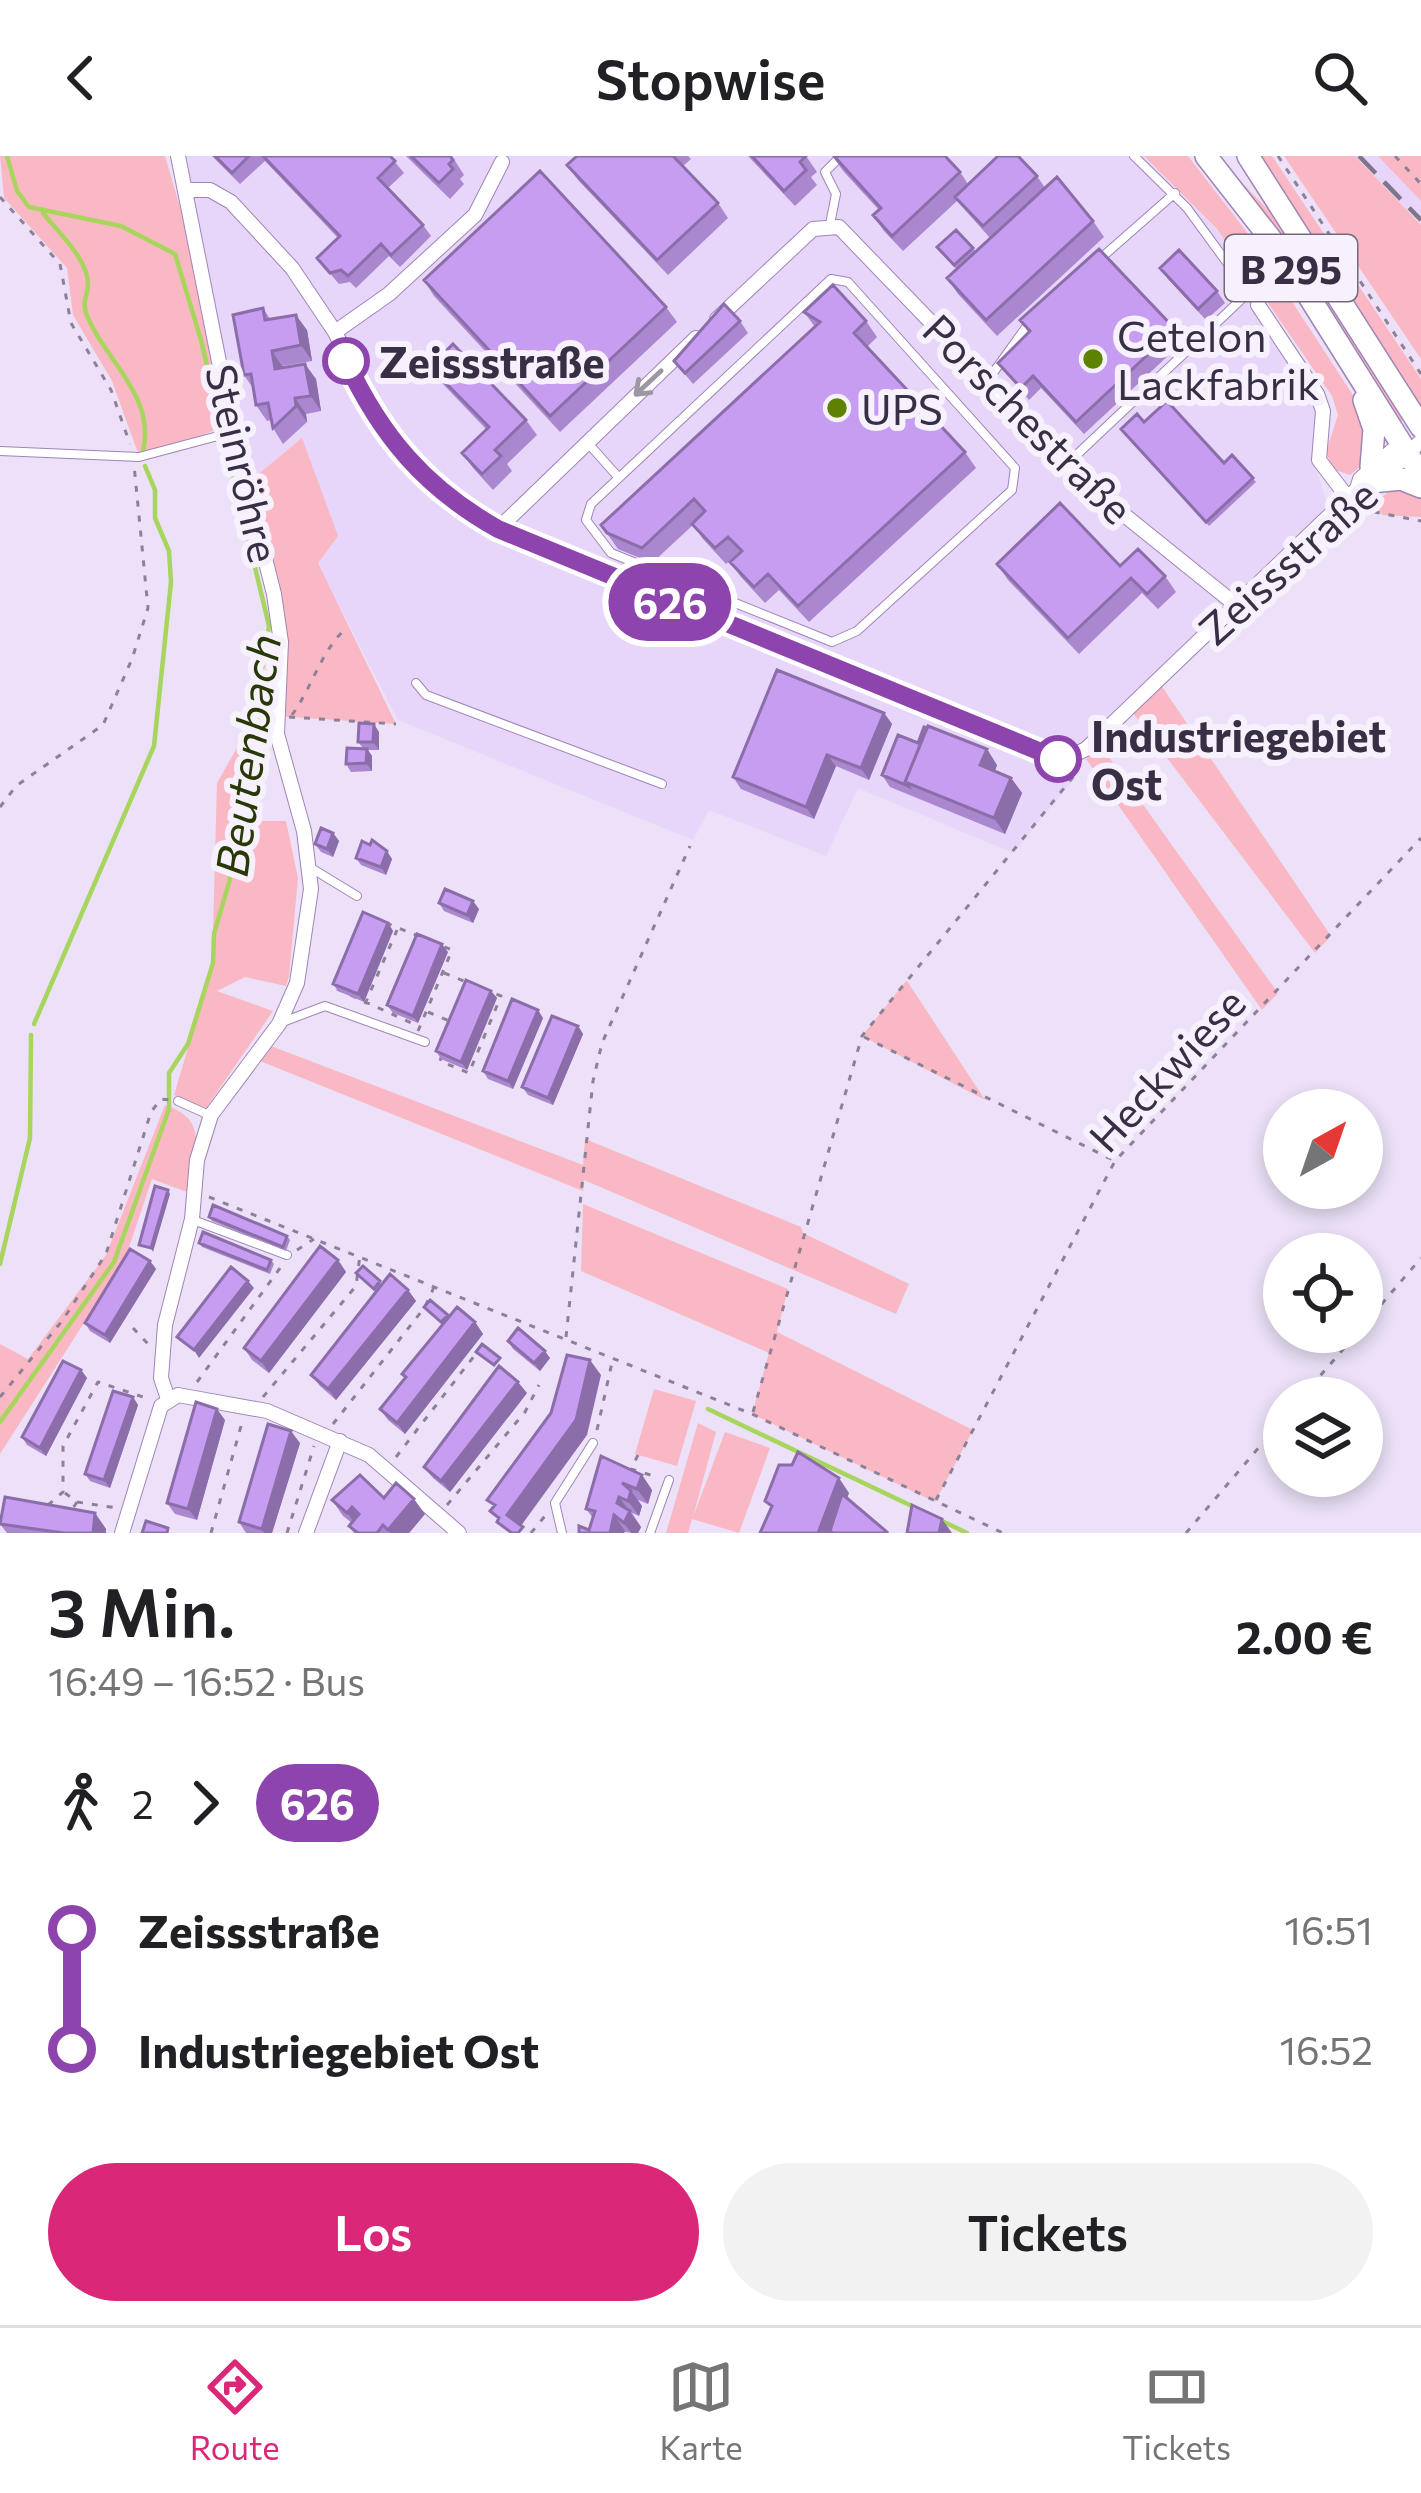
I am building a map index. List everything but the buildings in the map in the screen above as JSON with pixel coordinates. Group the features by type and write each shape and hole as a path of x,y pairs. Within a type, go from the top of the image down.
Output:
{"main road":[{"name":"B 295","path":"1206,156 1281,252 1365,387 1414,447 1421,475"},
{"name":"B 295","path":"1248,156 1421,427"},
{"path":"1365,387 1374,430 1362,484 1402,479 1421,487"}],"street":[{"name":"Steinröhre","path":"165,1402 162,1358 193,1205 196,1160 211,1115 279,1024 304,953 311,868 283,716 276,610 229,433 189,190 178,156"},
{"path":"335,332 480,221 502,162"},
{"path":"189,190 210,190 231,202 292,268 335,332 364,401 404,458 459,507 498,529 1052,758 1075,756"},
{"path":"498,529 813,229 830,224"},
{"name":"Porschestraße","path":"830,224 846,232 1067,464 1236,605"},
{"path":"1253,298 1317,394 1323,411 1319,460 1362,484"},
{"name":"Zeissstraße","path":"1075,756 1294,544 1362,484 1414,447"},
{"path":"122,1533 165,1402 192,1395 252,1408 328,1437 388,1468 456,1532"},
{"path":"306,1533 328,1437"}],"lane":[{"path":"830,224 836,194 825,172 841,156"},
{"path":"1067,464 1253,298 1175,193 1134,156"},
{"path":"1094,264 1175,193"},
{"path":"831,280 848,282 1015,468 1012,490 857,631 832,642 603,547 586,520 588,510 619,478 831,280"},
{"path":"987,381 1046,307"},
{"path":"0,451 133,458 229,433"},
{"path":"586,441 619,478"},
{"path":"416,683 426,695 662,784"},
{"path":"311,868 357,896"},
{"path":"279,1024 325,1006 420,1040"},
{"path":"178,1101 211,1115"},
{"path":"193,1205 286,1255"},
{"path":"562,1533 555,1503 593,1443"},
{"path":"650,1533 669,1480"}],"path":[{"path":"1278,156 1421,374"},
{"path":"1395,156 1421,184"},
{"path":"0,197 60,264 71,323 111,390 133,458 148,608 103,725 16,786 0,807"},
{"path":"1362,484 1368,514 1421,521"},
{"path":"283,716 318,679 326,649 344,630"},
{"path":"283,716 396,724"},
{"path":"752,1414 862,1036 1074,782 1075,756"},
{"name":"Heckwiese","path":"935,1502 1115,1161 1421,838"},
{"path":"566,1339 583,1137 597,1061 690,846"},
{"path":"382,922 422,938"},
{"path":"365,1005 398,928"},
{"path":"420,1040 420,1027 452,950 437,944"},
{"path":"443,972 470,983"},
{"path":"343,974 335,993 420,1027"},
{"path":"426,1012 455,1023 440,1061 469,1073 501,996 486,990"},
{"path":"390,1015 398,996"},
{"path":"862,1036 1115,1161"},
{"path":"0,1397 62,1321 106,1254 152,1112 161,1100"},
{"path":"193,1205 361,1254 752,1414 1003,1533"},
{"path":"192,1395 200,1376 281,1270 286,1255 315,1238"},
{"path":"211,1533 252,1408 356,1286 361,1254"},
{"path":"1383,1302 1421,1258"},
{"path":"287,1533 328,1437 384,1354 425,1307 435,1284"},
{"path":"133,1328 162,1358"},
{"path":"388,1468 478,1351"},
{"path":"1319,1377 1339,1353"},
{"path":"593,1443 614,1358"},
{"path":"59,1507 62,1445 98,1382 165,1402"},
{"path":"439,1514 525,1412 539,1385"},
{"path":"1186,1533 1263,1443"},
{"path":"638,1455 632,1468 669,1480"},
{"path":"63,1492 77,1502 130,1510"},
{"path":"34,1506 74,1510 77,1502"},
{"path":"531,1533 555,1503"}],"shaded area":[{"path":"0,156 165,156 186,228 226,426 158,452 138,453 112,381 73,315 67,268 4,198"},
{"path":"184,156 1144,156 1217,230 1265,300 1253,308 1316,405 1311,454 1327,503 1317,519 1092,733 1072,767 1072,781 1013,853 858,788 826,856 709,810 693,840 398,720 317,563 302,439 255,477 202,265"},
{"path":"1144,156 1188,156 1246,231 1362,409 1367,461 1350,475 1333,469 1326,452 1338,415 1332,396 1217,229"},
{"path":"1216,156 1278,220 1406,418 1398,423"},
{"path":"1256,156 1272,156 1421,379 1421,410"},
{"path":"1284,156 1355,156 1421,225 1421,359"},
{"path":"1355,156 1378,156 1421,201 1421,225"},
{"path":"1378,156 1421,156 1421,201"},
{"path":"302,438 338,536 318,563 396,724 276,716 278,594 255,477"},
{"path":"1394,487 1421,496 1421,517 1383,515 1370,507"},
{"path":"1161,685 1331,936 1315,953 1133,713"},
{"path":"250,725 258,821 286,821 298,878 289,976 286,986 245,977 217,991 273,1011 206,1108 174,1095 212,967 217,783"},
{"path":"1101,746 1278,993 1262,1010 1086,759"},
{"path":"907,981 985,1100 862,1036"},
{"path":"271,1046 583,1165 585,1139 801,1227 803,1233 909,1284 896,1314 584,1180 583,1191 260,1061"},
{"path":"165,1105 179,1111 194,1129 196,1152 187,1192 152,1179 125,1259 0,1454 0,1344 28,1359 106,1255"},
{"path":"583,1204 788,1289 777,1332 973,1430 935,1502 752,1414 769,1353 581,1271"},
{"path":"654,1389 696,1401 677,1466 635,1454"},
{"path":"698,1423 716,1432 693,1517 725,1432 770,1448 739,1533 692,1519 688,1533 666,1533"}],"waterway":[{"name":"Beutenbach","path":"0,1422 114,1262 169,1109 169,1073 188,1044 213,963 214,934 230,879 234,801 263,708 260,682 269,626 201,340 175,254 121,226 29,207 17,191 7,156"},
{"path":"43,213 71,246 87,275 86,313 135,395 145,431 143,451"},
{"path":"34,1024 154,746 171,582 169,551 155,518 155,490 145,466"},
{"path":"0,1264 30,1138 31,1035"},
{"path":"708,1409 914,1507"},
{"path":"940,1520 967,1533"}],"railway":[{"path":"1359,156 1421,220"}],"bus line":[{"name":"626","path":"346,361 364,401 404,458 459,507 498,529 1058,759"}],"place":[{"name":"Cetelon Lackfabrik","path":"1093,359"},
{"name":"Zeissstraße","path":"346,361"},
{"name":"UPS","path":"837,408"},
{"name":"Industriegebiet Ost","path":"1058,759"}]}
